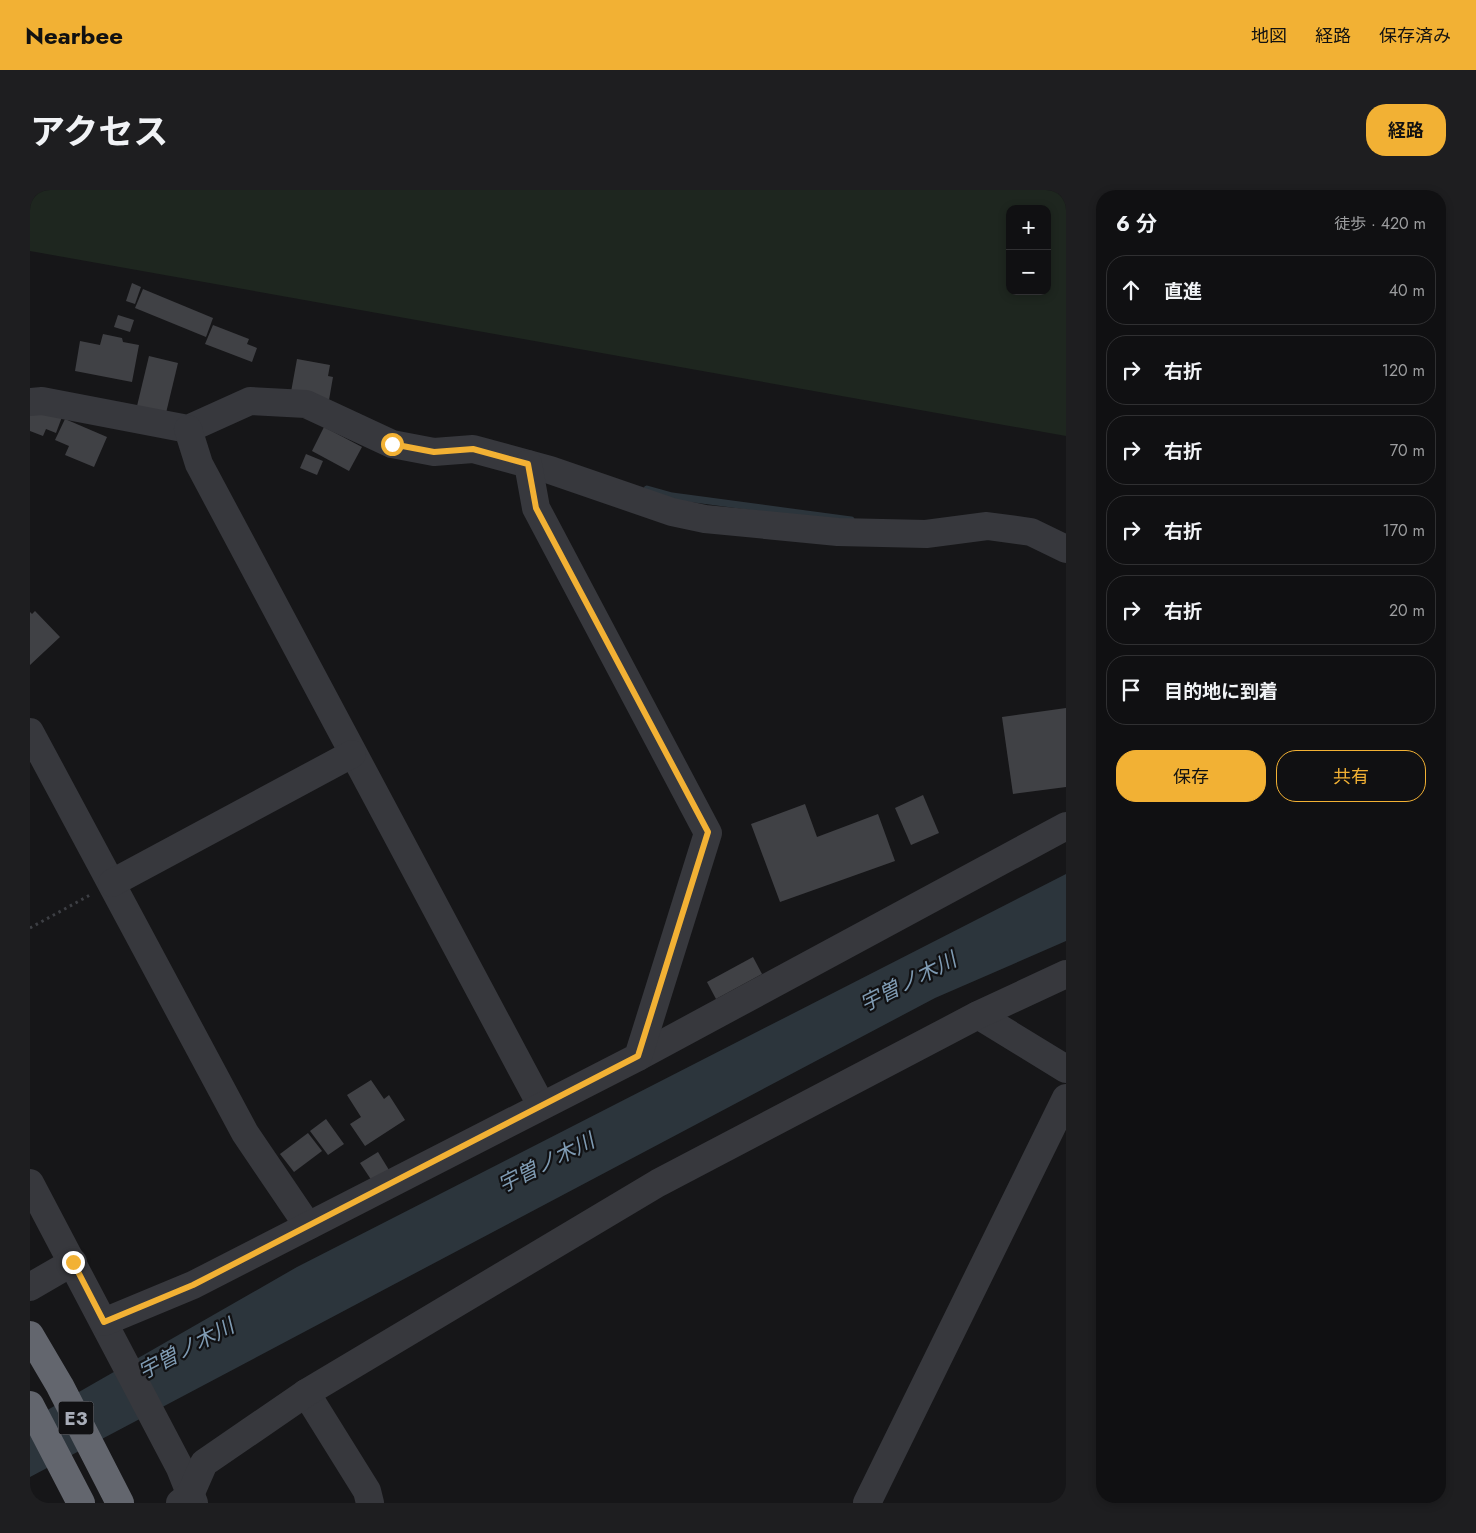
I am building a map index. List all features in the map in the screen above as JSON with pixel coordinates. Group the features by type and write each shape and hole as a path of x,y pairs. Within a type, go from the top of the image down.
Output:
{"highway":[{"name":"E3","path":"30,1335 60,1386 120,1503"},
{"name":"E3","path":"30,1405 81,1503"}],"street":[{"path":"30,402 42,401 188,429 250,401 306,404 392,444 434,452 473,449 528,464 672,512 705,519 838,532 907,534 926,534 987,526 1031,532 1066,548"},
{"path":"188,429 199,464 352,754 541,1105"},
{"path":"528,464 536,508 708,832 638,1056"},
{"path":"30,732 245,1133 308,1226"},
{"path":"112,883 352,754"},
{"path":"107,1329 638,1056 1066,826"},
{"path":"188,1500 204,1463 306,1393 658,1183 978,1015 1066,974"},
{"path":"978,1015 1066,1069"},
{"path":"867,1503 1066,1098"},
{"path":"30,1183 180,1468 188,1500"},
{"path":"30,1287 73,1262"},
{"path":"306,1393 366,1491 370,1503"}],"path":[{"path":"30,928 112,883"}],"shaded area":[{"path":"30,190 1066,190 1066,436 30,251"}],"water":[{"name":"宇曽ノ木川","path":"1066,874 1066,941 935,998 30,1477 30,1420 297,1267"}],"building":[{"path":"132,283 141,287 135,304 126,301"},
{"path":"143,289 213,318 206,337 135,308"},
{"path":"118,315 134,320 130,332 114,327"},
{"path":"213,325 249,339 247,344 257,348 252,362 205,344"},
{"path":"103,334 122,338 123,342 139,345 132,382 75,371 80,341 100,345"},
{"path":"149,356 178,363 166,413 137,406"},
{"path":"297,359 330,365 328,376 333,377 329,400 291,392"},
{"path":"30,410 62,417 56,433 46,429 43,436 30,431"},
{"path":"65,419 107,437 94,467 65,455 69,446 55,440"},
{"path":"324,427 362,447 349,471 312,451"},
{"path":"306,454 323,461 317,475 300,468"},
{"path":"35,611 60,637 30,665 30,612 32,614"},
{"path":"1066,708 1066,787 1013,794 1002,717"},
{"path":"923,795 939,833 911,845 895,808"},
{"path":"805,804 817,837 878,814 895,861 780,902 751,824"},
{"path":"753,957 762,974 716,999 707,982"},
{"path":"371,1080 384,1099 389,1095 405,1120 365,1146 350,1124 361,1117 347,1095"},
{"path":"326,1119 344,1144 328,1155 310,1131"},
{"path":"308,1133 322,1151 294,1172 280,1154"},
{"path":"378,1152 389,1170 372,1181 360,1163"}],"waterway":[{"path":"647,489 672,496 851,520"}],"route":[{"path":"73,1262 104,1322 193,1285 638,1056 708,832 536,508 528,464 473,449 434,452 392,444"}]}
